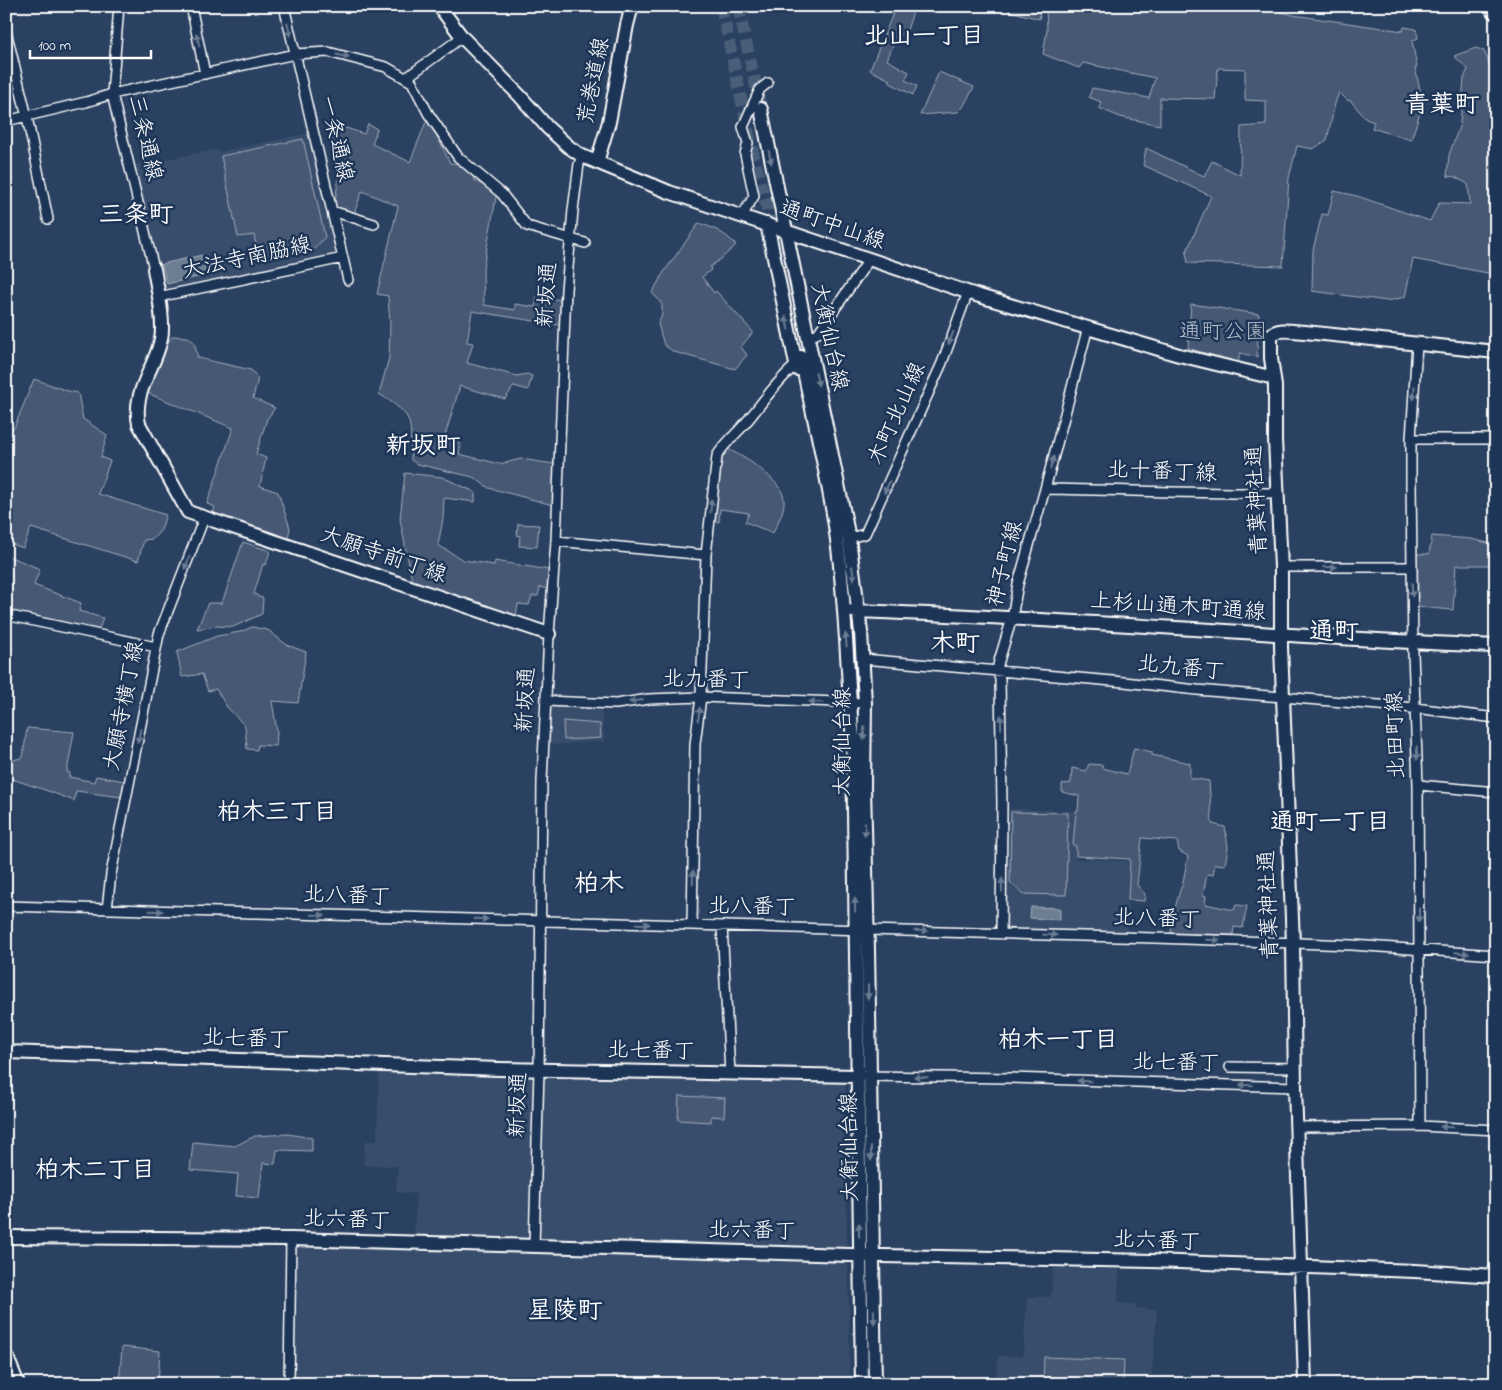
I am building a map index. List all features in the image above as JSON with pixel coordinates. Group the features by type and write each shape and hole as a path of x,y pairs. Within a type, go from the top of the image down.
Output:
{"street":[{"name":"三条通線","path":"119,6 112,94 154,269 162,326 161,339 138,400 137,413 139,424 188,512 204,518"},
{"path":"191,6 205,74"},
{"name":"一条通線","path":"284,6 348,280"},
{"name":"通町中山線","path":"439,6 462,37 520,96 548,128 568,147 582,156 669,192 968,292 1179,355 1274,378"},
{"name":"荒巻道線","path":"597,162 609,122 632,6"},
{"path":"6,31 27,117 48,219"},
{"path":"406,78 462,37"},
{"path":"6,121 112,94 295,54 328,52 386,67 412,82 428,113 458,157 502,194 526,226 585,243"},
{"path":"742,216 754,196 745,154 748,143 743,127 760,89 768,83"},
{"name":"大衡仙台線","path":"761,109 849,538 859,611 863,659 865,703 857,1076 862,1384"},
{"name":"新坂通","path":"534,1246 539,1070 540,834 549,634 556,541 566,290 573,210 579,164 582,156"},
{"path":"332,211 374,224"},
{"name":"大衡仙台線","path":"767,224 798,361 844,611 849,666 849,703 853,740 861,929 870,1076 875,1384"},
{"name":"大法寺南脇線","path":"158,297 343,258"},
{"path":"808,338 818,333 869,260"},
{"name":"木町北山線","path":"849,538 865,534 942,362 968,292"},
{"name":"神子町線","path":"1002,934 1002,746 1000,680 997,670 1012,618 1018,584 1088,327"},
{"name":"青葉神社通","path":"1305,1384 1284,698 1280,635 1281,567 1271,334 1275,331 1297,332 1417,344"},
{"path":"1417,344 1496,352"},
{"name":"北田町線","path":"1417,344 1411,439 1413,642 1418,785 1420,1126"},
{"path":"692,925 695,744 701,697 706,555 716,465 720,452 733,435 740,430 798,361"},
{"path":"1411,439 1496,439"},
{"name":"北十番丁線","path":"1045,489 1208,494 1277,493"},
{"name":"大願寺前丁線","path":"204,518 549,634"},
{"name":"大願寺横丁線","path":"107,909 111,874 159,634 204,518"},
{"path":"556,541 706,555"},
{"path":"1281,567 1412,567"},
{"name":"上杉山通木町通線","path":"844,611 1012,618 1496,646"},
{"path":"6,615 156,647"},
{"name":"北九番丁","path":"863,659 1284,698 1415,708 1496,718"},
{"name":"北九番丁","path":"546,701 616,704 649,699 701,697 865,703"},
{"path":"1418,785 1496,792"},
{"name":"北八番丁","path":"6,906 541,922 861,929 1292,943 1496,955"},
{"path":"722,926 730,1073"},
{"name":"北七番丁","path":"6,1052 539,1070 1010,1078 1295,1087"},
{"path":"1230,1068 1294,1068"},
{"path":"1297,1127 1420,1126 1496,1130"},
{"name":"北六番丁","path":"6,1237 291,1239 1152,1261 1496,1276"},
{"path":"289,1384 291,1239"},
{"path":"6,1356 18,1384"}],"shaded area":[{"path":"310,133 339,256 163,294 134,165 216,150 219,152"},
{"path":"202,255 206,275 167,284 162,264"},
{"path":"549,703 601,706 604,741 548,745"},
{"path":"1009,809 1076,811 1073,845 1076,847 1075,859 1129,861 1127,931 1125,933 1009,928 1006,925"},
{"path":"1031,907 1060,908 1060,920 1030,918"},
{"path":"379,1068 532,1075 534,1079 528,1240 414,1238 416,1194 396,1192 398,1166 364,1165 365,1141 377,1141"},
{"path":"544,1077 845,1082 847,1244 843,1247 541,1240 538,1235"},
{"path":"295,1243 848,1262 850,1384 293,1384"},
{"path":"1053,1268 1119,1269 1118,1303 1136,1304 1136,1308 1157,1310 1151,1384 996,1384 998,1356 1023,1356 1027,1297 1051,1297"}],"green space":[{"path":"896,6 915,6 907,30 898,37 887,60 909,72 905,80 917,86 913,95 870,70"},
{"path":"1010,6 1039,6 1040,19 1009,11"},
{"path":"1046,6 1259,6 1293,15 1403,31 1404,27 1416,29 1418,38 1412,41 1417,67 1415,68 1422,98 1421,110 1411,140 1372,128 1374,122 1366,119 1350,100 1348,101 1339,92 1327,140 1313,149 1297,146 1289,178 1283,266 1188,263 1186,253 1211,196 1143,165 1146,148 1204,176 1212,161 1240,175 1241,127 1266,125 1266,101 1245,100 1245,69 1218,68 1215,99 1160,98 1160,125 1120,117 1099,108 1101,102 1089,97 1092,88 1149,98 1155,78 1083,63 1079,68 1043,54 1047,30"},
{"path":"1476,48 1484,51 1487,58 1492,73 1495,96 1496,184 1490,225 1494,226 1494,234 1496,235 1493,274 1413,259 1405,297 1387,301 1312,291 1313,250 1322,214 1328,215 1334,191 1357,196 1430,221 1439,203 1470,204 1468,184 1455,177 1447,176 1449,155 1460,124 1464,78 1468,69 1454,56"},
{"path":"939,72 974,87 963,107 958,112 920,115"},
{"path":"428,117 450,163 462,164 475,181 497,192 483,269 484,305 515,310 515,304 535,307 537,296 561,300 559,325 472,311 467,342 473,343 467,363 517,376 527,374 532,376 528,390 514,386 505,399 460,386 444,439 461,444 459,454 500,464 521,459 554,464 553,505 489,488 473,477 417,464 411,460 410,427 405,414 379,394 389,358 390,325 388,296 377,294 398,206 362,191 354,214 334,208 342,155 335,154 332,138 337,125 364,134 368,124 377,129 372,144 410,162"},
{"path":"303,139 325,237 313,250 259,259 254,235 238,237 221,156"},
{"path":"699,223 719,231 736,245 710,267 711,270 702,277 714,293 716,291 753,332 741,347 747,355 735,369 674,352 664,345 658,324 662,315 662,305 652,293 664,272"},
{"name":"通町公園","path":"1191,304 1259,314 1257,357 1240,353 1238,363 1188,348"},
{"path":"173,336 188,337 194,342 198,358 251,370 258,378 253,398 275,408 267,419 256,454 266,458 260,486 278,492 290,528 288,538 213,513 215,507 207,504 233,428 147,393 166,344"},
{"path":"34,379 78,393 83,419 107,435 101,457 110,461 98,494 166,515 161,530 153,539 144,540 138,561 31,528 23,548 6,542 6,431 14,428"},
{"path":"725,448 760,469 770,477 782,493 784,500 783,508 773,533 745,522 749,513 720,509 719,522 712,520 720,459"},
{"path":"405,473 442,477 475,492 475,502 444,498 443,519 438,545 463,560 494,565 495,561 549,570 548,589 540,587 538,596 532,596 529,605 518,604 516,616 412,581 400,519"},
{"path":"518,524 539,525 537,547 519,546"},
{"path":"1432,536 1471,539 1496,545 1496,565 1456,565 1453,610 1417,607 1413,554 1429,554"},
{"path":"243,542 270,551 266,565 263,564 254,594 263,598 262,614 233,627 217,626 197,629 208,603 222,603"},
{"path":"6,555 40,569 34,585 81,603 79,611 103,618 98,632 6,611"},
{"path":"252,627 268,630 287,645 306,652 298,703 272,701 277,732 276,746 258,745 257,750 247,749 245,726 227,707 216,689 208,691 202,674 182,677 177,652 217,636 240,632"},
{"path":"563,721 600,724 601,738 564,740"},
{"path":"27,728 74,732 67,772 70,773 69,777 94,782 96,776 125,781 121,797 76,791 74,801 6,777 6,760 23,757"},
{"path":"1134,748 1152,752 1152,755 1190,763 1190,778 1209,781 1212,824 1225,827 1228,847 1225,865 1215,864 1213,875 1207,874 1203,895 1206,896 1205,904 1234,910 1236,905 1247,906 1243,927 1234,927 1233,935 1171,933 1172,918 1182,887 1188,856 1179,851 1177,841 1142,838 1137,885 1145,894 1144,901 1128,900 1130,859 1076,856 1076,846 1073,845 1079,796 1062,792 1062,784 1071,783 1072,768 1086,771 1089,764 1102,765 1102,768 1127,774"},
{"path":"1011,812 1068,813 1066,895 1023,894 1010,882"},
{"path":"679,1096 725,1098 724,1117 711,1116 711,1122 678,1120"},
{"path":"288,1134 312,1138 312,1151 277,1150 275,1164 263,1163 259,1198 236,1196 238,1174 190,1170 193,1142 235,1146 255,1136"},
{"path":"122,1347 160,1351 158,1384 119,1384"},
{"path":"1044,1357 1124,1360 1123,1384 1043,1384"}],"tunnel":[{"path":"721,6 756,166 774,235"},
{"path":"738,6 760,104"}],"railway":[{"path":"1477,6 1496,23"}],"district":[{"name":"北山一丁目","path":"924,37"},
{"name":"青葉町","path":"1442,106"},
{"name":"三条町","path":"136,216"},
{"name":"新坂町","path":"423,447"},
{"name":"通町","path":"1334,633"},
{"name":"木町","path":"955,645"},
{"name":"柏木三丁目","path":"277,813"},
{"name":"通町一丁目","path":"1330,823"},
{"name":"柏木","path":"599,885"},
{"name":"柏木一丁目","path":"1058,1041"},
{"name":"柏木二丁目","path":"95,1171"},
{"name":"星陵町","path":"565,1312"}]}
